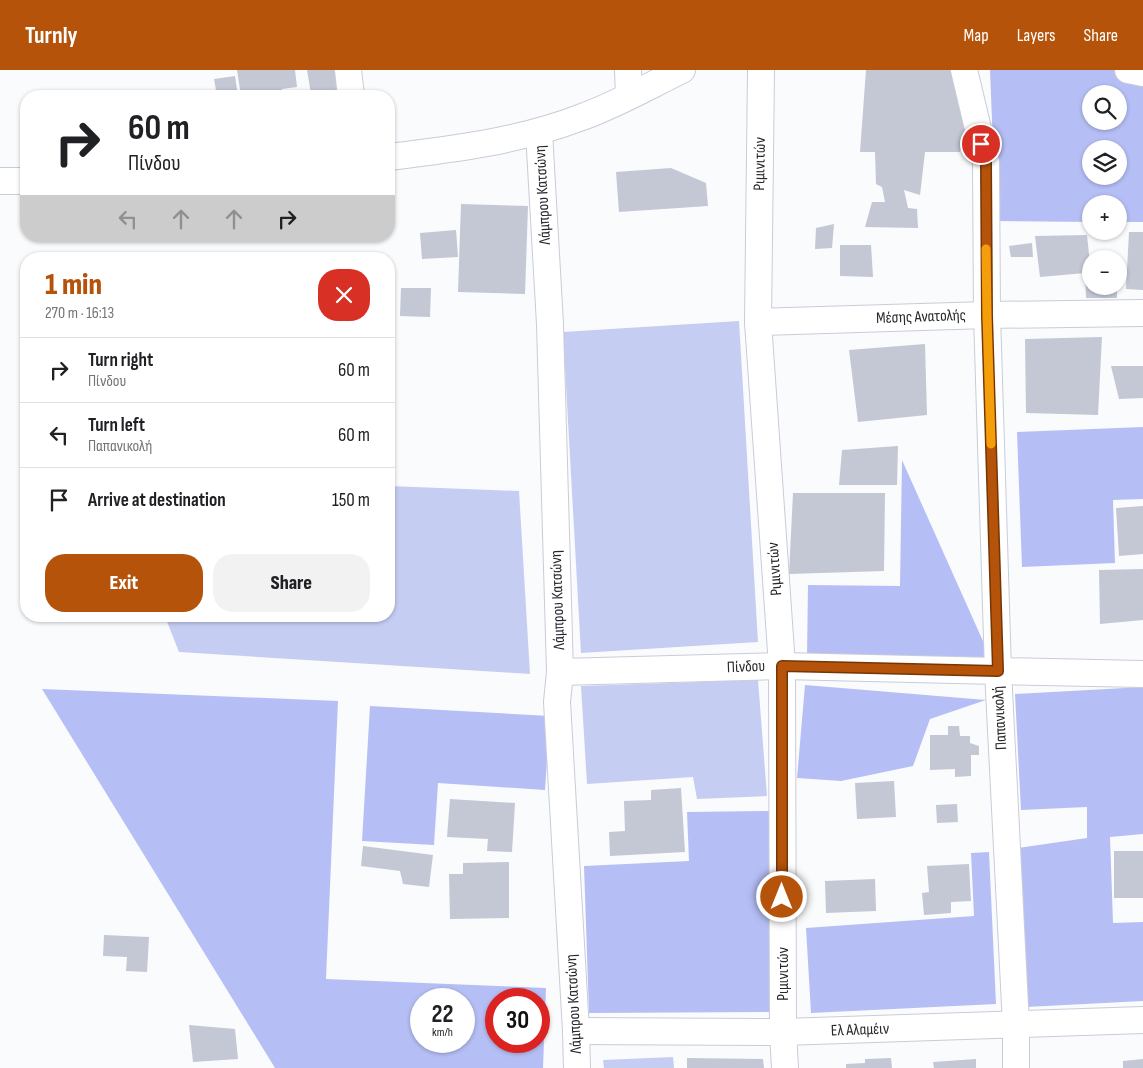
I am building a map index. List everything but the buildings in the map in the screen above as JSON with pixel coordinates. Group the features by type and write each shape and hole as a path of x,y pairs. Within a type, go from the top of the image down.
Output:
{"street":[{"path":"348,70 350,90"},
{"path":"628,70 629,96"},
{"path":"395,156 472,146 539,132 584,117 682,70"},
{"name":"Ριμινιτών","path":"761,70 758,322 782,666 783,1032 785,1068"},
{"name":"Παπανικολή","path":"964,70 986,162 987,316 998,671 1016,1025 1016,1068"},
{"path":"1128,70 1143,72"},
{"name":"Λάμπρου Κατσώνη","path":"539,132 550,324 560,672 557,702 577,1068"},
{"path":"0,181 20,181"},
{"name":"Μέσης Ανατολής","path":"758,322 1143,313"},
{"name":"Πίνδου","path":"560,672 782,666 1143,674"},
{"name":"Ελ Αλαμέιν","path":"576,1031 783,1032 1143,1020"}],"shaded area":[{"path":"990,70 1143,70 1143,222 1127,222 1127,195 1082,195 1082,222 996,221"},
{"path":"739,321 758,642 581,653 563,332"},
{"path":"1143,427 1143,499 1113,500 1115,563 1022,567 1017,432"},
{"path":"902,460 991,659 807,657 808,585 900,586"},
{"path":"395,486 519,491 530,674 179,652 167,622 395,622"},
{"path":"758,680 767,796 697,799 693,777 587,784 581,686"},
{"path":"805,685 986,700 930,719 913,766 841,781 797,778"},
{"path":"1143,687 1143,834 1110,837 1113,923 1143,922 1143,1001 1026,1007 1018,848 1087,838 1087,807 1021,810 1015,694"},
{"path":"42,689 338,701 326,979 546,988 485,988 485,1053 544,1053 543,1068 275,1068"},
{"path":"370,706 550,716 545,790 438,783 434,845 362,841"},
{"path":"771,811 772,1012 589,1013 584,866 689,861 687,812"},
{"path":"989,852 996,1004 811,1013 806,928 974,916 971,853"},
{"path":"673,1057 674,1068 604,1068 603,1060"}],"slow traffic":[{"path":"986,249 991,444"}],"route":[{"path":"782,897 782,666 998,671 987,316 986,162 981,144"}]}
